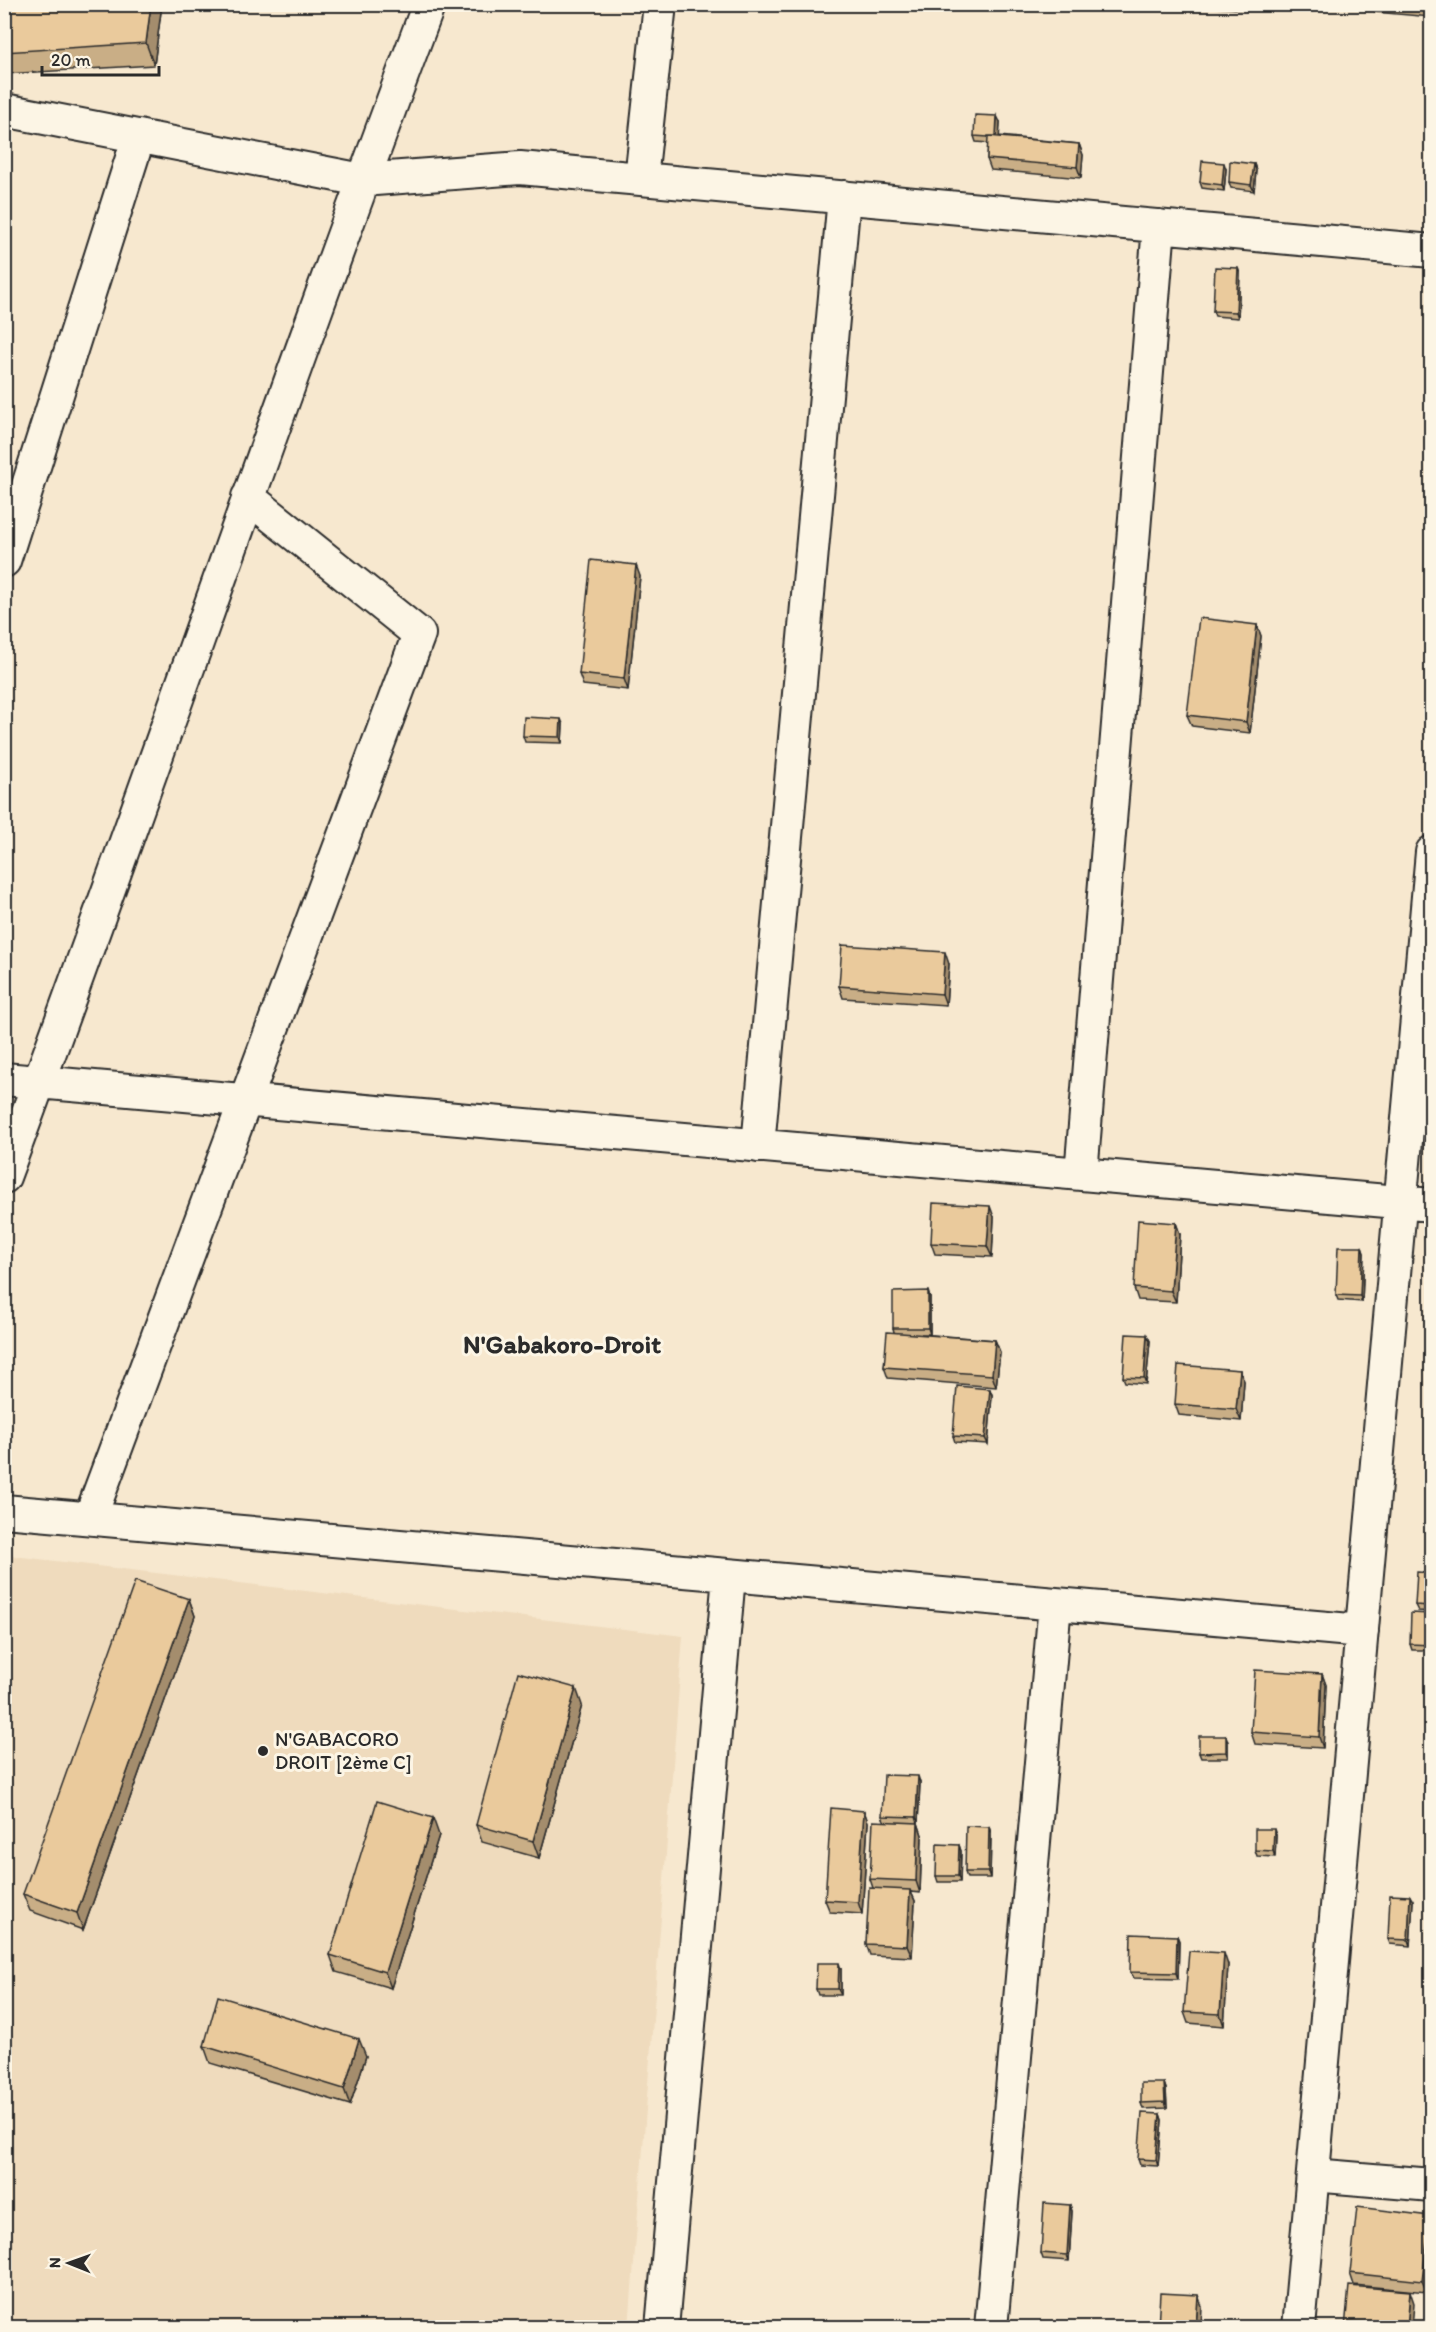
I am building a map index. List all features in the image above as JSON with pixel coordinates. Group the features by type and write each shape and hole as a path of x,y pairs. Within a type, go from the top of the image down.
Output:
{"street":[{"path":"4,1177 248,497 429,4"},
{"path":"641,179 660,4"},
{"path":"4,110 363,180 520,168 1431,251"},
{"path":"4,561 139,136"},
{"path":"758,1146 844,197"},
{"path":"1082,1174 1159,226"},
{"path":"90,1518 419,634 248,497"},
{"path":"1299,2328 1431,870"},
{"path":"4,1079 1431,1205"},
{"path":"4,1511 1362,1631"},
{"path":"662,2328 729,1576"},
{"path":"991,2328 1055,1604"},
{"path":"1313,2175 1431,2185"}],"shaded area":[{"path":"5,1555 683,1636 629,2327 5,2328"}],"building":[{"path":"4,4 151,4 146,43 4,52"},
{"path":"1431,62 1431,129 1425,128"},
{"path":"975,115 997,116 996,136 974,136"},
{"path":"988,136 1079,144 1077,167 987,159"},
{"path":"1202,161 1224,163 1222,185 1200,182"},
{"path":"1230,161 1254,164 1251,185 1229,182"},
{"path":"1215,267 1238,268 1236,312 1213,311"},
{"path":"591,560 636,565 624,679 579,674"},
{"path":"1199,618 1257,625 1246,722 1187,715"},
{"path":"524,717 561,719 560,737 523,736"},
{"path":"842,945 945,952 942,994 839,986"},
{"path":"933,1203 990,1206 987,1246 931,1243"},
{"path":"1138,1220 1176,1223 1171,1291 1134,1288"},
{"path":"1338,1247 1362,1247 1360,1296 1336,1295"},
{"path":"928,1291 928,1328 893,1328 893,1292"},
{"path":"887,1332 995,1340 992,1375 884,1367"},
{"path":"1126,1334 1147,1335 1144,1378 1123,1377"},
{"path":"1178,1365 1240,1370 1236,1409 1175,1404"},
{"path":"957,1386 990,1389 985,1438 953,1436"},
{"path":"1417,1572 1431,1573 1431,1606 1415,1605"},
{"path":"135,1581 189,1599 77,1913 23,1894"},
{"path":"1411,1613 1431,1614 1431,1645 1410,1644"},
{"path":"1255,1670 1322,1674 1319,1737 1251,1732"},
{"path":"518,1672 576,1688 533,1841 476,1825"},
{"path":"1199,1736 1226,1736 1226,1752 1199,1753"},
{"path":"884,1775 918,1776 916,1817 882,1816"},
{"path":"377,1801 433,1818 385,1972 330,1955"},
{"path":"831,1808 864,1811 858,1902 825,1900"},
{"path":"873,1821 918,1823 916,1881 870,1879"},
{"path":"966,1826 989,1827 988,1872 965,1872"},
{"path":"1255,1829 1274,1829 1273,1851 1255,1850"},
{"path":"937,1844 959,1845 958,1876 936,1876"},
{"path":"869,1888 910,1890 907,1946 866,1944"},
{"path":"1390,1895 1410,1896 1408,1940 1388,1939"},
{"path":"1131,1934 1177,1936 1176,1973 1130,1972"},
{"path":"1189,1951 1224,1953 1220,2014 1184,2012"},
{"path":"817,1963 839,1963 838,1989 816,1989"},
{"path":"218,1996 359,2039 344,2089 204,2046"},
{"path":"1141,2083 1164,2083 1165,2102 1141,2103"},
{"path":"1142,2113 1160,2114 1156,2160 1138,2159"},
{"path":"1044,2203 1070,2205 1067,2255 1041,2253"},
{"path":"1357,2207 1430,2216 1422,2281 1350,2273"},
{"path":"1349,2286 1410,2291 1407,2328 1345,2328"},
{"path":"1160,2293 1198,2295 1196,2328 1158,2328"}],"place":[{"name":"N'GABACORO DROIT [2ème C]","path":"263,1751"}],"district":[{"name":"N'Gabakoro-Droit","path":"562,1344"}]}
